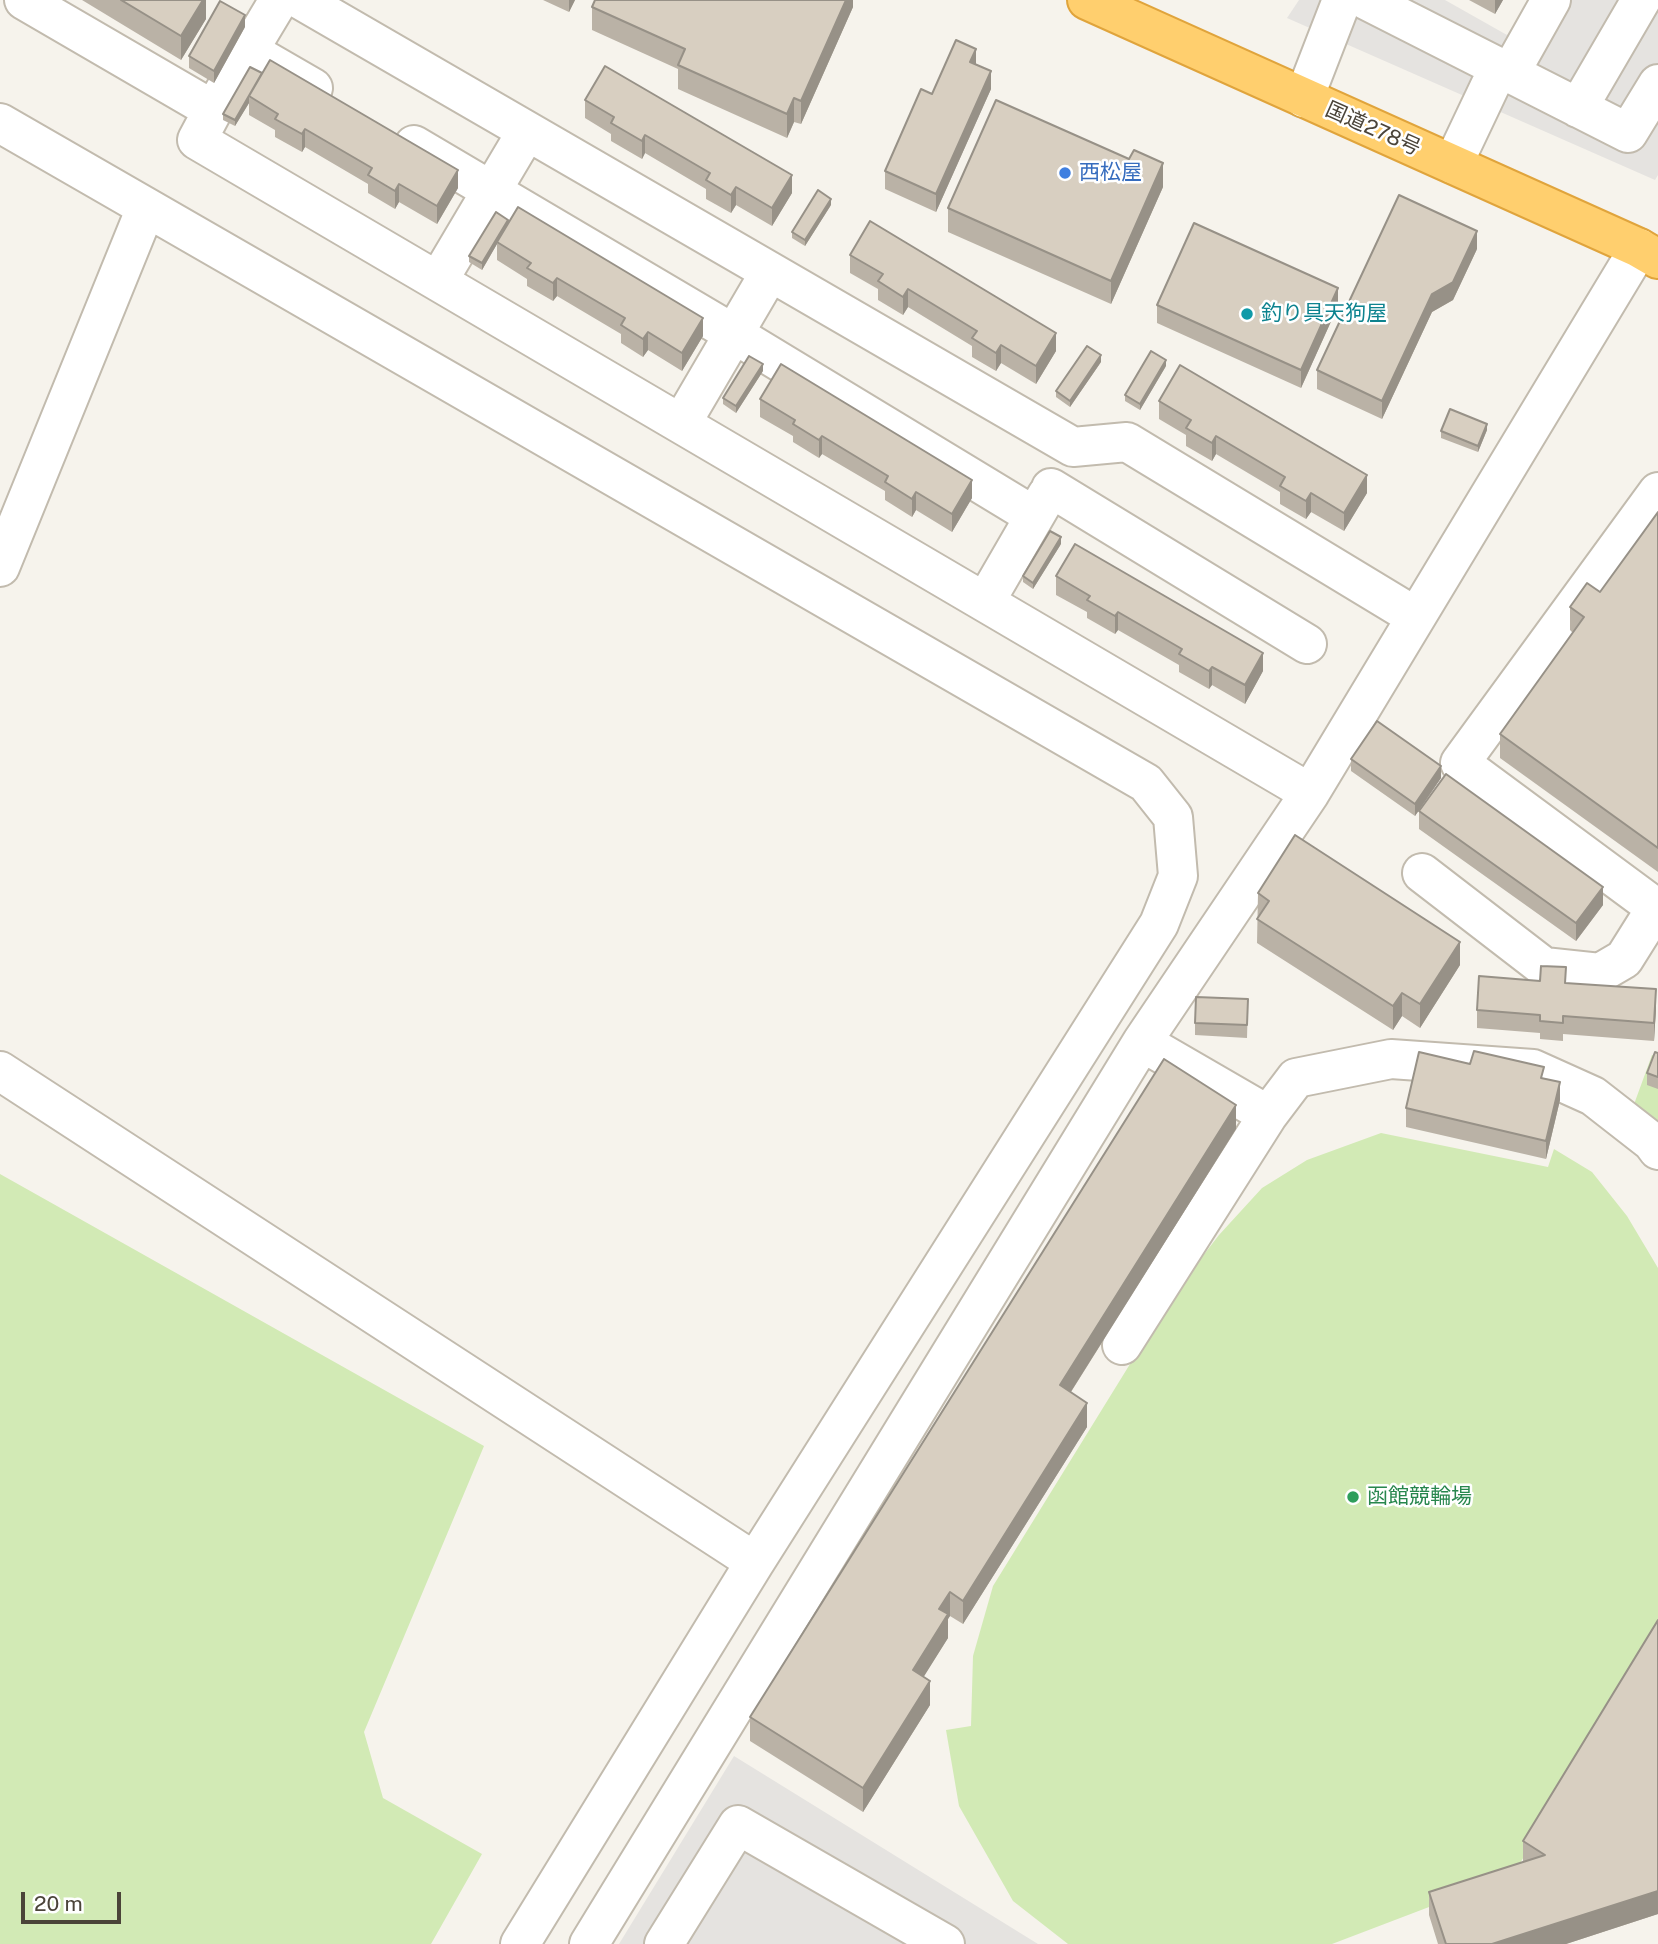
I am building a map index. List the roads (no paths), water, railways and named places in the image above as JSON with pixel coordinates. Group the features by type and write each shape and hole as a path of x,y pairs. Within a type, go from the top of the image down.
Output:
{"highway":[{"name":"国道278号","path":"1087,0 1648,254"}],"street":[{"path":"24,0 213,110"},
{"path":"279,0 197,140 1310,793"},
{"path":"301,0 1073,447 1128,442 1416,617"},
{"path":"1304,98 1342,0"},
{"path":"1366,0 1628,133 1658,84"},
{"path":"1453,164 1504,70 1552,0"},
{"path":"1578,108 1642,0"},
{"path":"248,51 341,104"},
{"path":"0,123 1146,783 1172,817 1178,876 1159,924 755,1562 520,1944"},
{"path":"388,130 734,334 1307,644"},
{"path":"438,281 527,131"},
{"path":"0,567 146,208"},
{"path":"589,1944 1142,1042 1310,793 1416,617 1648,254"},
{"path":"681,424 770,272"},
{"path":"985,602 1073,447"},
{"path":"1422,873 1544,967 1600,973 1624,959 1656,908 1460,764 1658,492"},
{"path":"1142,1042 1268,1115"},
{"path":"1122,1345 1268,1115 1296,1078 1391,1059 1533,1069 1593,1096 1658,1150"},
{"path":"0,1071 755,1562"},
{"path":"664,1944 738,1825 945,1944"}],"place":[{"name":"西松屋","path":"1065,173"},
{"name":"釣り具天狗屋","path":"1247,314"},
{"name":"函館競輪場","path":"1353,1497"}]}
